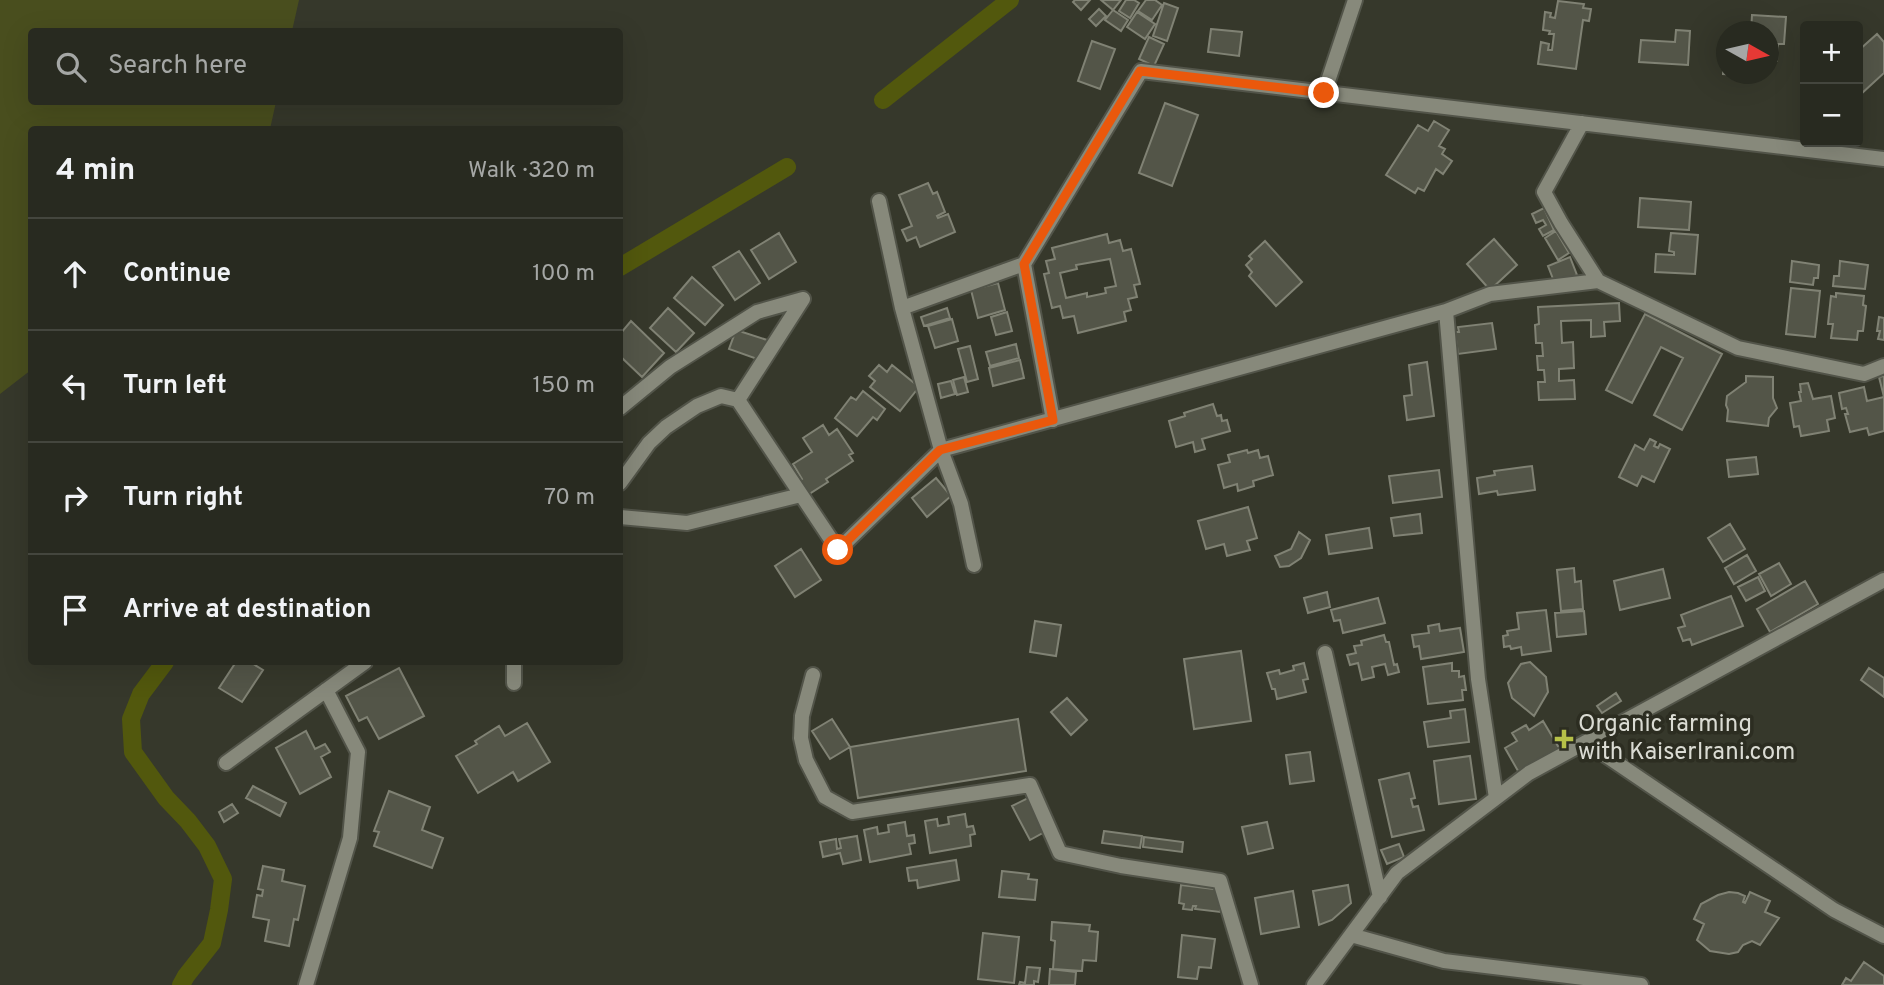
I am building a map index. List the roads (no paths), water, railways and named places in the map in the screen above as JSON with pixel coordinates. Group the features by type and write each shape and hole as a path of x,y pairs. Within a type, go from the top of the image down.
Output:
{"street":[{"path":"1324,93 1355,0"},
{"path":"902,308 1024,264 1140,71 1884,159"},
{"path":"1582,123 1544,192 1598,281 1738,348 1864,374 1884,366"},
{"path":"880,201 902,308 940,450 961,504 974,565"},
{"path":"1024,264 1053,420"},
{"path":"623,479 649,443 666,427 697,406 721,396 738,400 838,550 940,450 1446,311 1490,294 1598,281"},
{"path":"623,406 670,367 757,312 803,299 738,400"},
{"path":"1446,311 1478,679 1496,798"},
{"path":"623,517 687,523 802,495"},
{"path":"1314,985 1397,873 1529,773 1884,580"},
{"path":"1325,653 1380,897"},
{"path":"226,763 361,665"},
{"path":"514,665 514,683"},
{"path":"813,675 802,716 801,737 806,760 825,797 852,812 1030,785 1060,853 1121,866 1220,881 1251,985"},
{"path":"306,985 350,838 358,752 326,690"},
{"path":"1586,742 1834,910 1884,936"},
{"path":"1351,935 1444,961 1641,985"}],"waterway":[{"path":"883,100 1010,0"},
{"path":"623,265 787,167"},
{"path":"163,665 141,694 131,719 133,752 166,798 207,846 223,879 212,943 181,985"}],"place":[{"name":"Organic farming with KaiserIrani.com","path":"1564,739"}]}
